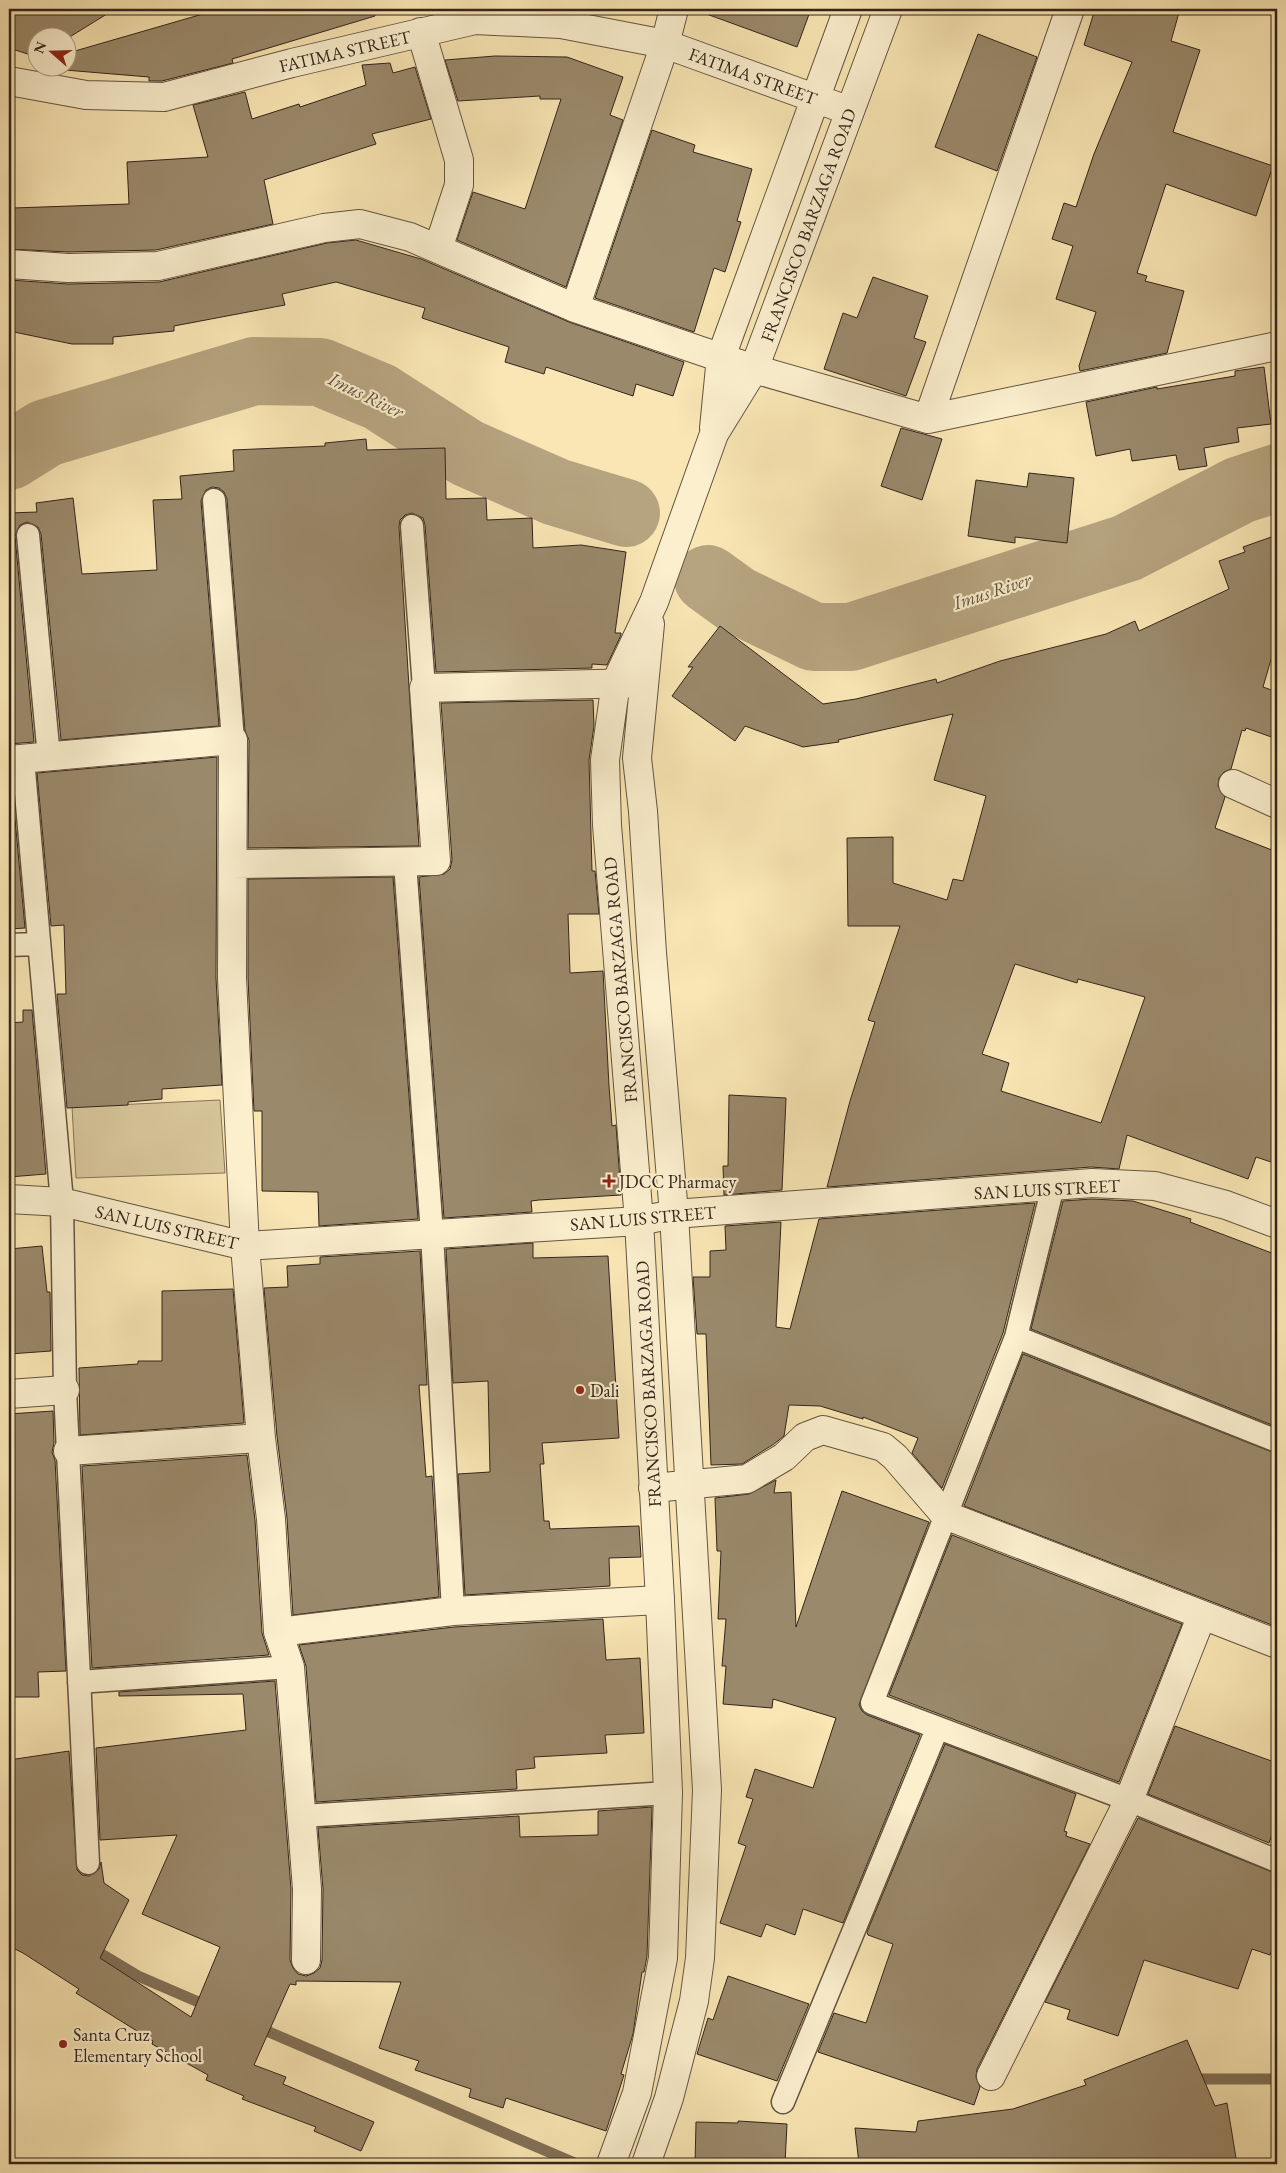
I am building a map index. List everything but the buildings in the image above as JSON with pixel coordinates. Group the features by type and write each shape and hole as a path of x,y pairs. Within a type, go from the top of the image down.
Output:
{"street":[{"path":"575,308 666,44 674,9"},
{"name":"FRANCISCO BARZAGA ROAD","path":"712,440 721,357 848,9"},
{"name":"FRANCISCO BARZAGA ROAD","path":"611,2164 637,2093 663,1958 668,1793 660,1600 639,1221 607,824 605,760 616,682 653,605 712,440 754,369 888,9"},
{"path":"928,419 1070,9"},
{"name":"FATIMA STREET","path":"9,81 86,95 164,97 292,63 421,32 474,14 561,24 666,44 850,111"},
{"path":"421,32 459,160 459,185 438,249"},
{"path":"9,264 68,268 158,266 324,228 360,224 410,237 575,308 754,369 928,419 1277,346"},
{"path":"214,500 233,740 232,978 245,1246 261,1438 271,1519 278,1632 290,1667 307,1889 306,1960"},
{"path":"233,864 405,863 436,861 412,526"},
{"path":"28,535 50,756"},
{"name":"FRANCISCO BARZAGA ROAD","path":"646,2164 669,2098 694,2001 700,1958 708,1790 674,1214 637,758 653,605"},
{"path":"424,688 616,682 646,683"},
{"path":"88,1863 65,1390 62,1202 37,944 16,759 233,740"},
{"path":"1233,784 1277,804"},
{"path":"405,863 432,1234 452,1611"},
{"path":"9,945 37,944"},
{"name":"SAN LUIS STREET","path":"9,1199 62,1202 245,1246 639,1221 674,1214 1092,1183 1155,1186 1226,1205 1277,1224"},
{"path":"1053,1186 1016,1337 872,1703 1129,1800 1277,1861"},
{"path":"1016,1337 1277,1442"},
{"path":"9,1394 65,1390"},
{"path":"653,1488 747,1479 784,1457 805,1437 824,1430 882,1446 895,1457 945,1516 1277,1644"},
{"path":"68,1451 261,1438"},
{"path":"278,1632 452,1611 660,1600"},
{"path":"991,2076 1129,1800 1202,1615"},
{"path":"79,1682 290,1667"},
{"path":"783,2102 937,1728"},
{"path":"302,1816 668,1793"}],"shaded area":[{"path":"220,1100 225,1173 76,1178 72,1107"}],"waterway":[{"name":"Imus River","path":"9,456 46,433 254,371 320,372 380,397 467,453 556,492 626,513"},
{"name":"Imus River","path":"708,579 737,600 814,637 851,637 1127,548 1240,490 1277,478"},
{"path":"88,1946 138,1976 210,2007"},
{"path":"255,2026 577,2164"},
{"path":"1189,2079 1277,2079"}],"place":[{"name":"JDCC Pharmacy","path":"609,1181"},
{"name":"Dali","path":"580,1390"},
{"name":"Santa Cruz Elementary School","path":"63,2044"}]}
